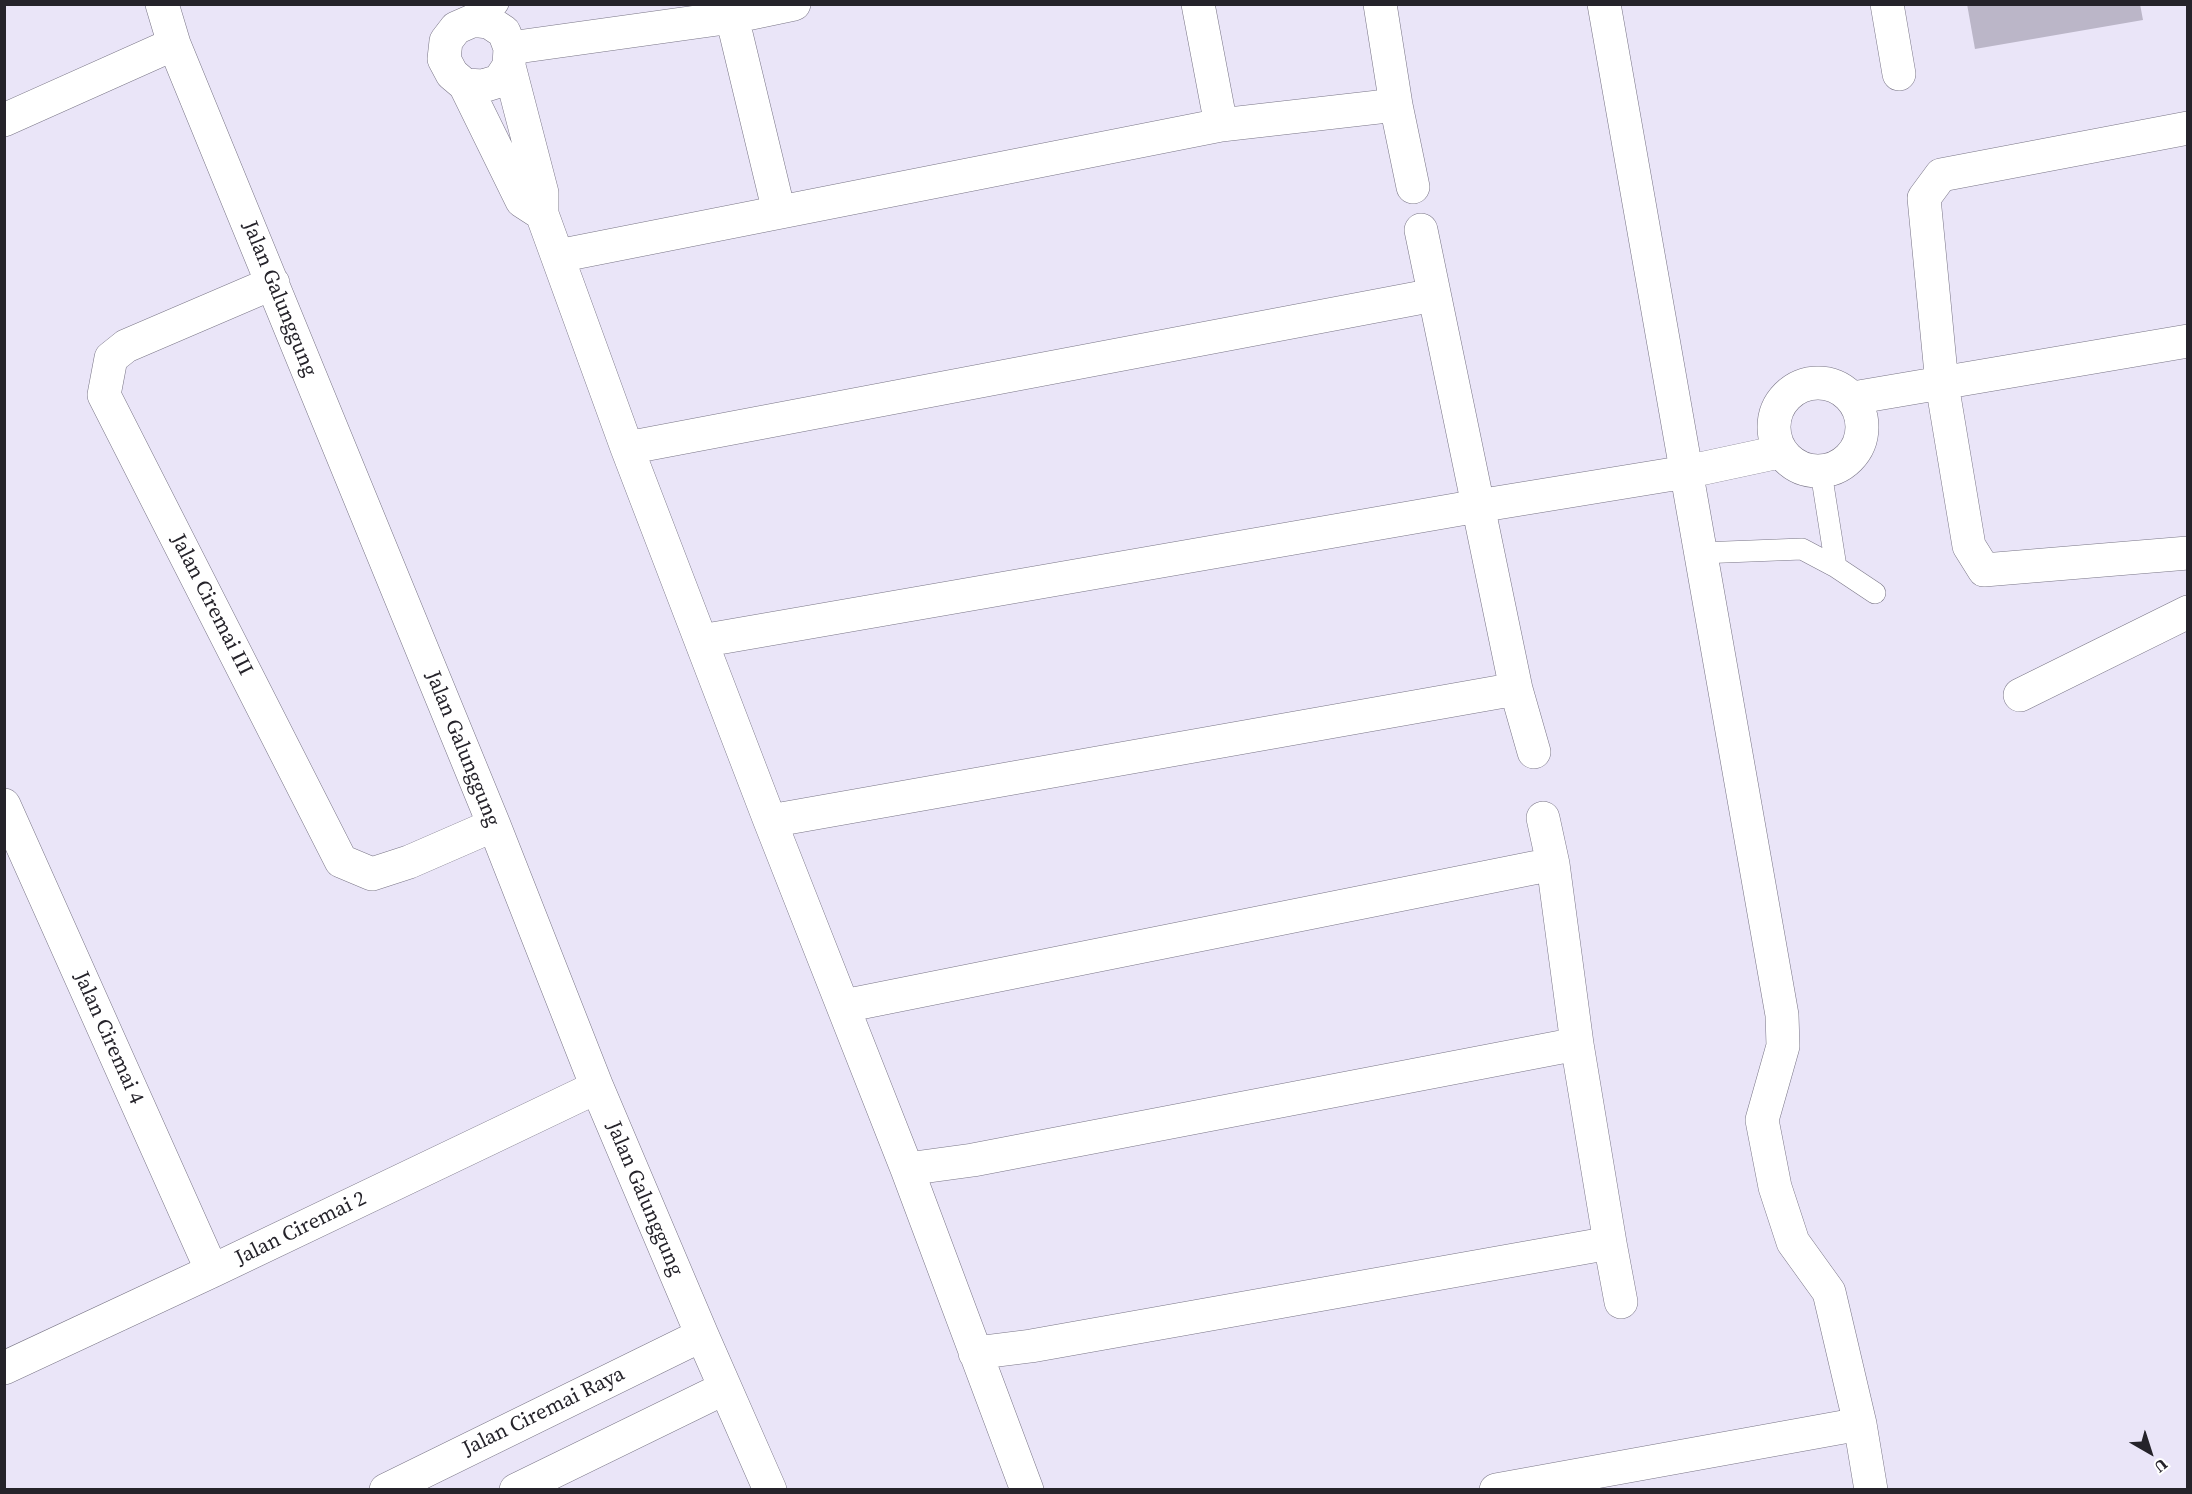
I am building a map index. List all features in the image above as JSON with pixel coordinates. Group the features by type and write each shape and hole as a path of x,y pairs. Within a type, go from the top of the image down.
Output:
{"street":[{"name":"Jalan Galunggung","path":"162,4 174,44 494,825 597,1087 770,1490"},
{"path":"509,57 728,11 794,4"},
{"path":"1198,4 1221,125"},
{"path":"1380,4 1396,105 1413,187"},
{"path":"1604,4 1782,1016 1783,1046 1761,1120 1775,1187 1793,1242 1829,1292 1860,1424 1871,1490"},
{"path":"1887,4 1899,74"},
{"path":"728,11 779,212"},
{"path":"542,214 522,201 465,85 452,74 444,59 446,41 456,28 489,13 489,22 504,32 542,194 542,214 627,448 907,1169 1027,1490"},
{"path":"4,120 174,44"},
{"path":"465,85 483,87 499,81 509,57"},
{"path":"558,256 1221,125 1396,105"},
{"path":"2187,128 1941,175 1924,198 1942,384 1969,546 1984,570 2187,553"},
{"path":"1421,230 1516,689 1534,752"},
{"name":"Jalan Ciremai III","path":"273,283 126,346 111,358 104,395 341,861 372,874 409,862 494,825"},
{"path":"627,448 1434,295"},
{"path":"1853,398 2187,341"},
{"path":"1803,384 1830,384 1853,398 1863,421 1859,445 1844,464 1821,472 1797,468 1779,452 1773,426 1781,400 1803,384"},
{"path":"701,641 1686,472 1779,452"},
{"path":"2020,695 2187,612"},
{"path":"770,821 1516,689"},
{"name":"Jalan Ciremai 4","path":"4,805 212,1271"},
{"path":"1543,818 1553,864 1577,1044 1621,1302"},
{"path":"844,1006 1553,864"},
{"path":"907,1169 974,1160 1577,1044"},
{"name":"Jalan Ciremai 2","path":"4,1368 597,1087"},
{"path":"975,1353 1031,1346 1610,1243"},
{"name":"Jalan Ciremai Raya","path":"387,1489 702,1335"},
{"path":"516,1490 725,1388"},
{"path":"1496,1490 1860,1424"}],"lane":[{"path":"1821,472 1836,567"},
{"path":"1700,553 1802,549 1836,567 1875,593"}],"building":[{"path":"1967,4 2140,4 2143,20 1975,49"}]}
